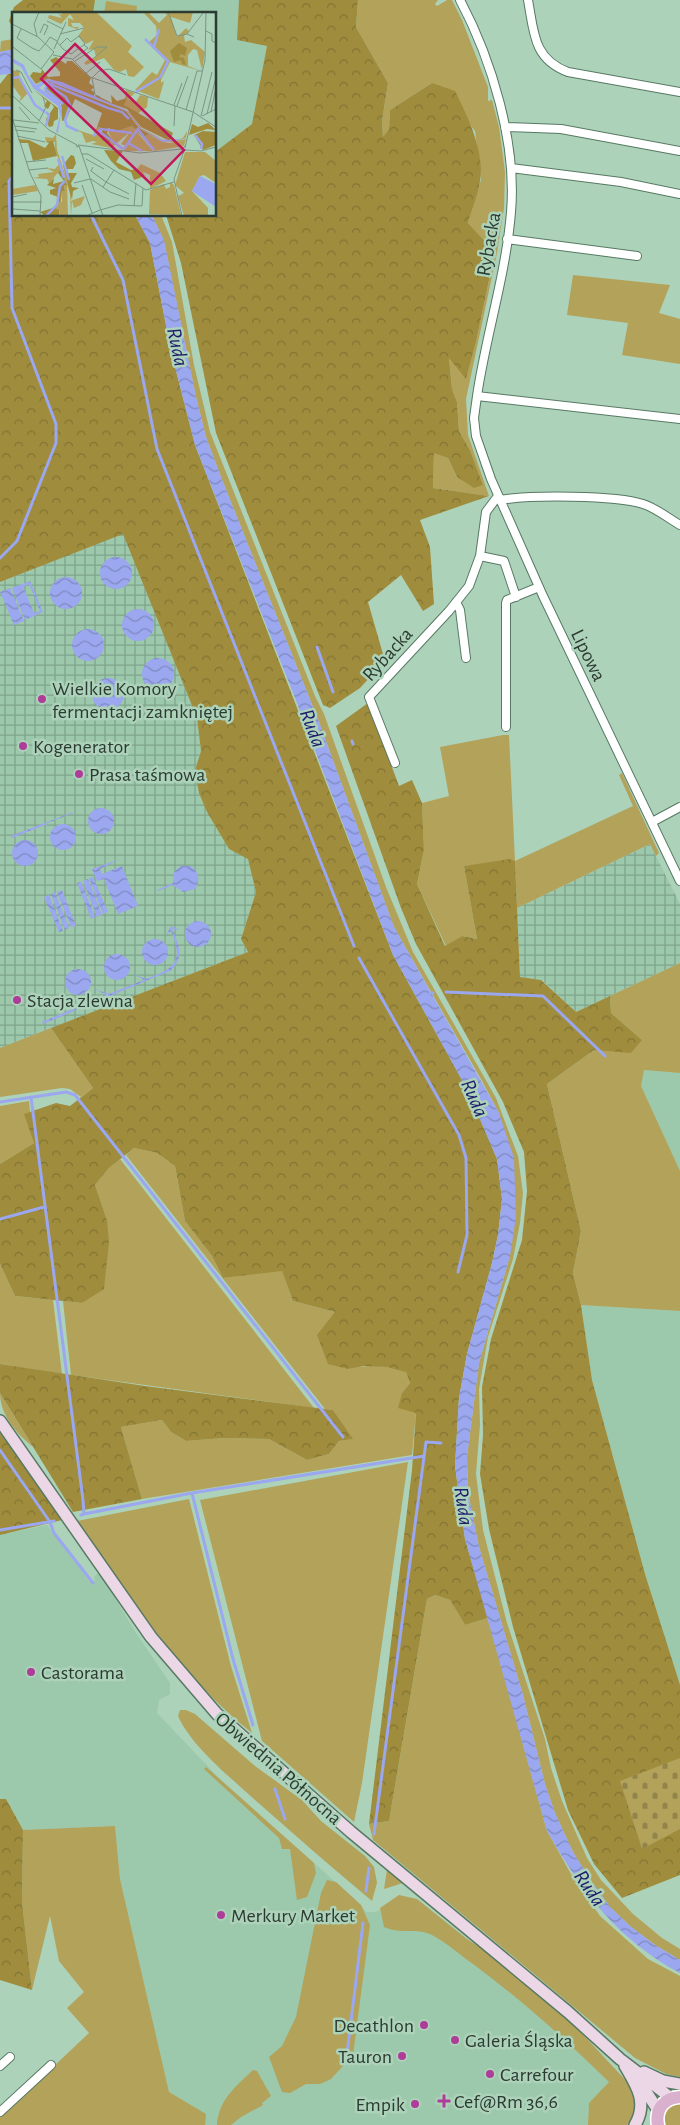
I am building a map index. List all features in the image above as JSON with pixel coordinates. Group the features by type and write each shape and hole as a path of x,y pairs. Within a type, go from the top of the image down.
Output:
{"main road":[{"name":"Obwiednia Północna","path":"0,1421 140,1622 177,1670 216,1714 351,1832 568,2012 620,2058 676,2098"},
{"name":"Obwiednia Północna","path":"620,2058 656,2120"},
{"path":"620,2058 653,2077 680,2084"},
{"path":"620,2058 640,2093 641,2108 635,2125"},
{"path":"656,2120 662,2104 676,2098"}],"street":[{"name":"Rybacka","path":"395,763 369,697 469,586 480,556 486,512 499,498 476,436 474,418 512,206 511,168 505,127 490,76 460,0"},
{"path":"528,0 536,42 544,58 551,64 568,72 680,92"},
{"path":"505,127 561,128 680,151"},
{"path":"511,168 621,182 680,194"},
{"path":"507,239 637,256"},
{"path":"477,396 680,419"},
{"path":"499,498 614,499 643,504 680,525"},
{"name":"Lipowa","path":"499,498 539,588 680,881"},
{"path":"480,556 504,561 516,597"},
{"path":"506,727 506,603 539,588"},
{"path":"456,602 460,610 466,658"},
{"path":"652,822 680,807"},
{"path":"0,2066 10,2057"},
{"path":"0,2112 51,2065"}],"shaded area":[{"path":"95,0 239,0 237,40 267,46 252,124 216,151 216,12 93,12"},
{"path":"123,533 197,718 201,751 195,770 207,812 229,849 248,858 256,892 241,939 248,952 0,1048 0,582"},
{"path":"650,844 680,904 680,963 576,1012 542,980 520,977 517,908"},
{"path":"644,1070 680,1073 680,1171 641,1086"},
{"path":"581,1305 680,1311 680,1686 645,1574 592,1380"},
{"path":"47,1525 89,1581 95,1581 94,1576 100,1573 136,1633 170,1683 170,1694 159,1700 157,1713 217,1776 361,1905 366,1912 375,1912 406,1901 456,1947 540,2016 610,2082 589,2103 588,2125 205,2125 205,2114 169,2092 120,1879 115,1826 23,1830 6,1799 0,1799 0,1535"}],"green space":[{"path":"23,0 95,0 93,12 12,12 14,7"},
{"path":"239,0 358,0 356,27 388,83 382,121 383,137 389,129 390,110 432,83 455,91 470,123 480,158 479,186 468,223 495,252 476,342 466,379 449,358 452,389 457,402 459,431 470,450 483,485 474,488 457,477 448,458 434,453 433,488 489,496 420,520 430,547 434,604 423,611 401,575 368,602 385,661 360,688 330,708 323,705 216,433 181,263 166,216 216,216 216,151 252,124 267,46 237,40"},
{"path":"358,0 438,0 435,4 437,6 447,0 452,0 462,20 488,87 488,101 492,100 499,127 505,172 504,208 497,253 466,399 468,435 489,496 433,488 434,452 448,458 457,477 483,485 470,450 459,431 457,402 452,389 449,357 466,378 476,342 495,252 468,223 481,180 475,131 432,83 390,110 389,129 383,138 382,121 388,83 356,27"},
{"path":"106,1 137,6 136,12 104,12"},
{"path":"12,13 12,26 9,21"},
{"path":"12,39 12,49 0,52 1,41"},
{"path":"12,73 12,216 136,216 150,243 171,351 195,445 393,955 468,1091 497,1159 502,1199 498,1235 467,1354 459,1398 455,1466 465,1539 488,1618 465,1625 450,1600 435,1595 427,1599 389,1821 369,1824 412,1470 416,1413 398,1408 402,1393 410,1383 406,1372 387,1367 364,1366 348,1369 328,1364 317,1335 335,1312 293,1301 282,1271 223,1278 212,1256 185,1221 175,1166 157,1153 134,1148 109,1168 95,1185 107,1220 109,1242 104,1289 82,1303 15,1296 0,1264 0,1164 34,1143 24,1114 56,1103 70,1106 93,1088 51,1028 248,952 241,939 256,892 248,859 229,849 207,812 199,793 195,770 201,751 197,718 123,534 0,582 0,84 8,74"},
{"path":"152,216 161,216 172,242 194,365 210,432 315,696 324,714 386,887 413,952 496,1098 518,1156 523,1193 520,1223 513,1259 488,1337 479,1389 480,1425 476,1474 483,1530 507,1623 545,1739 551,1768 562,1801 587,1858 601,1880 633,1914 662,1938 680,1949 680,1960 655,1945 630,1926 610,1907 573,1852 555,1813 545,1784 523,1695 479,1547 468,1493 467,1457 479,1363 510,1256 505,1136 499,1113 394,927 319,722 221,477 206,437 196,397 164,241"},
{"path":"573,275 670,285 659,313 680,319 680,364 622,355 628,323 567,315"},
{"path":"368,703 399,786 412,780 422,803 424,850 417,884 445,946 462,936 477,939 464,866 510,859 515,861 520,977 541,980 576,1012 610,996 611,1013 642,1040 631,1053 594,1050 547,1084 581,1231 573,1273 581,1305 592,1380 645,1574 680,1685 680,1875 622,1898 594,1864 568,1810 513,1627 489,1529 480,1474 483,1435 482,1387 491,1339 522,1240 527,1191 524,1152 503,1102 416,944 401,908 336,726"},
{"path":"509,735 515,861 464,866 477,939 462,936 446,946 417,884 424,850 422,803 449,796 440,747"},
{"path":"622,773 659,853 656,856 650,844 517,908 515,861 633,806 619,775"},
{"path":"680,963 680,1073 644,1070 641,1086 680,1171 680,1311 581,1305 573,1273 581,1231 547,1084 594,1050 642,1040 611,1013 610,996"},
{"path":"51,1028 93,1088 81,1097 70,1089 62,1088 0,1097 0,1048"},
{"path":"29,1101 30,1112 25,1114 34,1143 0,1164 0,1106"},
{"path":"134,1148 157,1153 175,1166 185,1221 212,1256 223,1278 282,1270 293,1301 335,1312 348,1369 377,1366 406,1371 410,1383 402,1393 416,1413 412,1455 142,1499 121,1427 162,1420 171,1432 186,1441 224,1438 269,1439 307,1460 329,1454 339,1441 352,1439 333,1410 325,1409 126,1155"},
{"path":"120,1159 314,1408 71,1375 63,1301 82,1303 107,1220 95,1185 109,1168"},
{"path":"0,1264 15,1296 53,1300 62,1374 0,1364"},
{"path":"0,1364 145,1386 333,1410 353,1439 339,1441 329,1454 307,1460 269,1439 224,1438 186,1441 171,1432 162,1420 121,1427 142,1499 73,1512 0,1393"},
{"path":"0,1393 33,1447 10,1423 3,1409"},
{"path":"0,1433 62,1520 0,1535"},
{"path":"408,1462 362,1783 354,1822 262,1741 200,1500"},
{"path":"189,1499 231,1666 252,1733 226,1711 179,1661 136,1606 77,1521"},
{"path":"435,1595 450,1600 465,1625 488,1618 547,1831 571,1874 600,1916 648,1959 680,1976 680,2077 666,2074 635,2058 373,1840 369,1824 389,1821 427,1599"},
{"path":"180,1710 186,1710 195,1714 255,1766 302,1800 321,1821 365,1856 374,1867 377,1883 372,1901 212,1761 184,1728 178,1716"},
{"path":"680,1758 680,1829 642,1849 620,1781"},
{"path":"206,1767 314,1863 316,1873 307,1897 297,1900 290,1849 282,1849 279,1838 204,1769"},
{"path":"0,1799 6,1799 23,1830 22,1902 32,1990 0,1980"},
{"path":"115,1826 120,1879 169,2092 206,2114 205,2125 0,2125 0,2117 89,2033 67,2008 84,1992 59,1961 50,1916 32,1990 22,1902 23,1830"},
{"path":"388,1870 403,1883 384,1889"},
{"path":"327,1880 336,1882 361,1905 370,1925 353,2055 331,2079 320,2084 306,2084 290,2093 282,2092 269,2057 282,2046 296,2017 321,1893"},
{"path":"399,1895 417,1899 467,1939 493,1956 574,2025 632,2087 636,2101 631,2121 627,2125 588,2125 589,2103 609,2082 526,2006 442,1941 426,1933 384,1927 380,1908"},
{"path":"253,2070 257,2071 271,2096 262,2103 263,2105 231,2125 217,2125 218,2116 224,2101 234,2088"},
{"path":"676,2104 680,2104 680,2125 666,2125 665,2117 667,2110"}],"water":[{"path":"12,49 12,73 0,75 0,52"},
{"name":"Ruda","path":"136,216 152,216 164,240 206,437 319,722 394,927 499,1113 514,1158 516,1217 510,1256 479,1363 467,1457 468,1493 479,1547 523,1695 545,1784 555,1813 573,1852 610,1907 630,1926 655,1945 680,1960 680,1973 638,1945 603,1912 573,1874 547,1831 465,1539 455,1466 459,1398 467,1354 498,1235 502,1199 497,1159 468,1091 393,955 295,698 195,445 171,351 150,243"},
{"path":"116,557 122,558 127,562 131,567 131,579 127,584 122,588 116,589 110,588 105,584 101,579 100,573 101,567 105,562 110,558"},
{"path":"66,577 72,578 77,582 81,587 81,599 77,604 72,608 66,609 60,608 55,604 51,599 50,593 51,587 55,582 60,578"},
{"path":"30,581 43,612 25,620 12,588","holes":["29,584 40,611 34,613 23,587"]},
{"path":"10,588 24,621 14,625 0,592"},
{"path":"138,609 144,610 149,614 153,619 153,631 149,636 144,640 138,641 132,640 127,636 123,631 122,625 123,619 127,614 132,610"},
{"path":"88,629 94,630 99,634 103,639 103,651 99,656 94,660 88,661 82,660 77,656 73,651 72,645 73,639 77,634 82,630"},
{"path":"158,658 164,659 169,663 173,668 173,680 169,685 164,689 158,690 152,689 147,685 143,680 142,674 143,668 147,663 152,659"},
{"path":"108,678 114,679 119,683 123,688 123,700 119,705 114,709 108,710 102,709 97,705 93,700 92,694 93,688 97,683 102,679"},
{"path":"101,808 110,812 114,821 110,830 101,834 92,830 88,821 92,812"},
{"path":"73,812 45,824 50,827 45,825 12,838 11,836"},
{"path":"63,824 72,828 76,837 72,846 63,850 54,846 50,837 54,828"},
{"path":"25,840 34,844 38,853 34,862 25,866 16,862 12,853 16,844"},
{"path":"120,859 100,869 102,874 122,866 138,906 118,914 104,879 97,881 92,869"},
{"path":"181,866 190,866 197,873 198,882 195,889 183,892 173,885 158,891 173,883 174,872"},
{"path":"93,877 108,912 103,914 89,878"},
{"path":"88,879 102,915 97,917 83,881"},
{"path":"81,882 95,917 91,919 77,883"},
{"path":"62,890 76,926 71,927 57,892"},
{"path":"55,892 69,928 65,930 51,894"},
{"path":"49,895 63,931 59,932 44,897"},
{"path":"198,921 207,925 211,934 207,943 198,947 189,943 185,934 189,925"},
{"path":"171,926 180,930 172,929 177,940 179,956 175,966 170,971 43,1024 42,1022 106,995 95,989 109,994 144,980 134,974 146,979 170,967 174,962 177,950 171,931 166,935"},
{"path":"155,939 164,943 168,952 164,961 155,965 146,961 142,952 146,943"},
{"path":"117,954 126,958 130,967 126,976 117,980 108,976 104,967 108,958"},
{"path":"78,969 87,973 91,982 87,991 78,995 69,991 65,982 69,973"}],"waterway":[{"path":"0,108 12,108"},
{"path":"0,558 17,541 56,443 56,424 12,308 9,181 12,177"},
{"path":"91,216 123,280 157,449 354,946"},
{"path":"317,647 333,692"},
{"path":"359,958 459,1135 466,1158 467,1235 458,1272"},
{"path":"446,992 543,996 605,1056"},
{"path":"0,1102 66,1092 75,1095 343,1437"},
{"path":"31,1097 83,1500 84,1514 81,1515"},
{"path":"0,1219 44,1207"},
{"path":"374,1834 426,1442 441,1443"},
{"path":"0,1450 50,1522 54,1533 93,1583"},
{"path":"84,1514 192,1493 424,1456"},
{"path":"192,1493 233,1659 253,1725"},
{"path":"0,1530 54,1521"},
{"path":"275,1789 285,1819"},
{"path":"366,1891 369,1868"},
{"path":"347,2054 363,1923"}],"place":[{"name":"Wielkie Komory fermentacji zamkniętej","path":"42,699"},
{"name":"Kogenerator","path":"23,746"},
{"name":"Prasa taśmowa","path":"79,774"},
{"name":"Stacja zlewna","path":"17,1000"},
{"name":"Castorama","path":"31,1672"},
{"name":"Merkury Market","path":"221,1915"},
{"name":"Decathlon","path":"424,2025"},
{"name":"Galeria Śląska","path":"455,2040"},
{"name":"Tauron","path":"402,2056"},
{"name":"Carrefour","path":"490,2074"},
{"name":"Cef@Rm 36,6","path":"444,2101"},
{"name":"Empik","path":"415,2104"}]}
